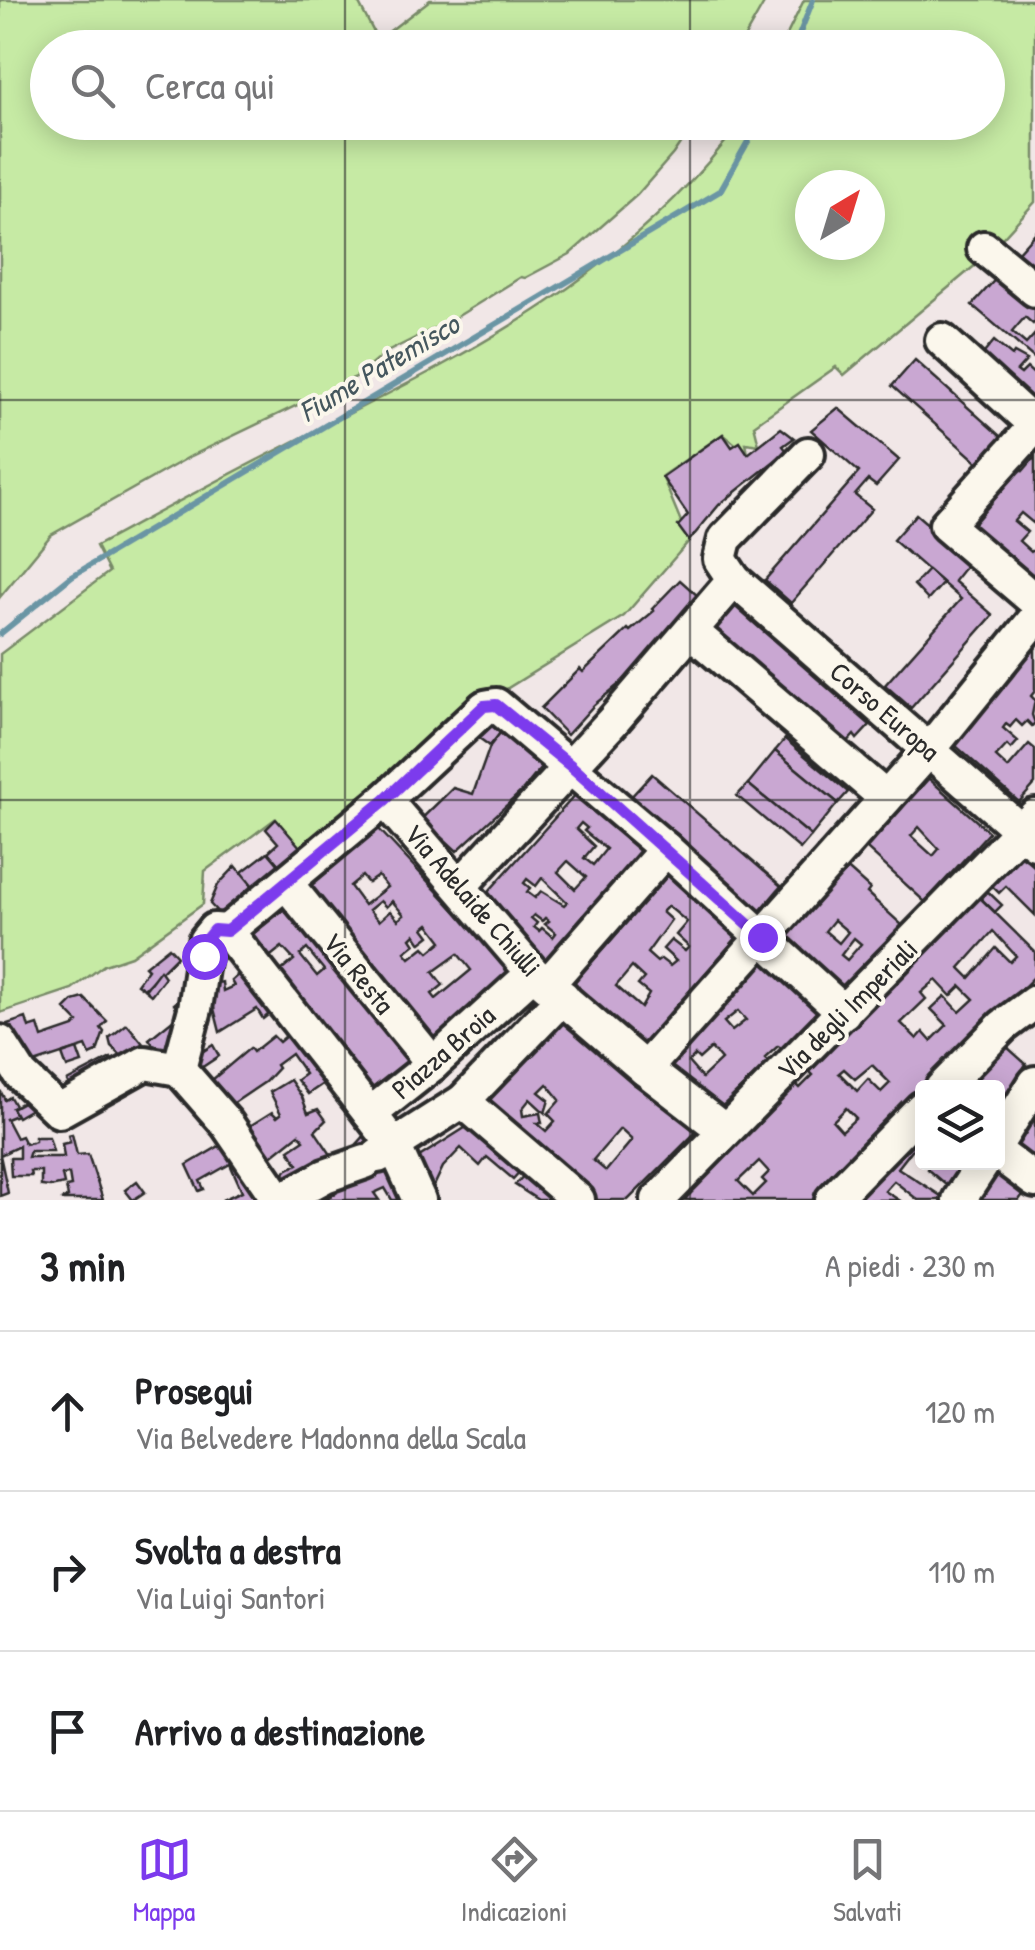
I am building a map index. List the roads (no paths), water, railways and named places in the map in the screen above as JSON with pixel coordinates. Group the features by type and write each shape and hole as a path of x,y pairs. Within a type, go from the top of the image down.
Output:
{"street":[{"path":"984,248 1035,290"},
{"path":"942,340 1035,425 946,525 1035,601"},
{"path":"461,885 734,580 720,560 725,539 808,454"},
{"name":"Corso Europa","path":"734,580 929,750 1031,830"},
{"path":"645,1069 929,750 1035,619"},
{"path":"692,631 886,798"},
{"path":"179,1068 195,1009 205,941 214,930 227,931 286,883 385,800 484,706 496,705 506,711 571,766 844,1012"},
{"name":"Via Adelaide Chiulli","path":"385,800 548,985 725,1132"},
{"name":"Via degli Imperiali","path":"658,1200 1031,830"},
{"path":"548,985 666,849"},
{"name":"Via Resta","path":"286,883 433,1064"},
{"path":"227,931 370,1114"},
{"name":"Piazza Broia","path":"548,985 463,1101 376,1155 370,1114 433,1064 548,985"},
{"path":"950,1080 1003,1026 1035,1002"},
{"path":"0,1042 21,1074 59,1111 145,1063 179,1068 227,1124 280,1200 376,1155 419,1200"},
{"path":"1005,1131 1035,1082"},
{"path":"463,1101 578,1200"},
{"path":"832,1200 915,1115"},
{"path":"1005,1158 1035,1181"},
{"path":"959,1200 979,1170"}],"waterway":[{"name":"Fiume Patemisco","path":"801,30 813,0"},
{"name":"Fiume Patemisco","path":"0,634 72,576 720,191 749,140"}]}
